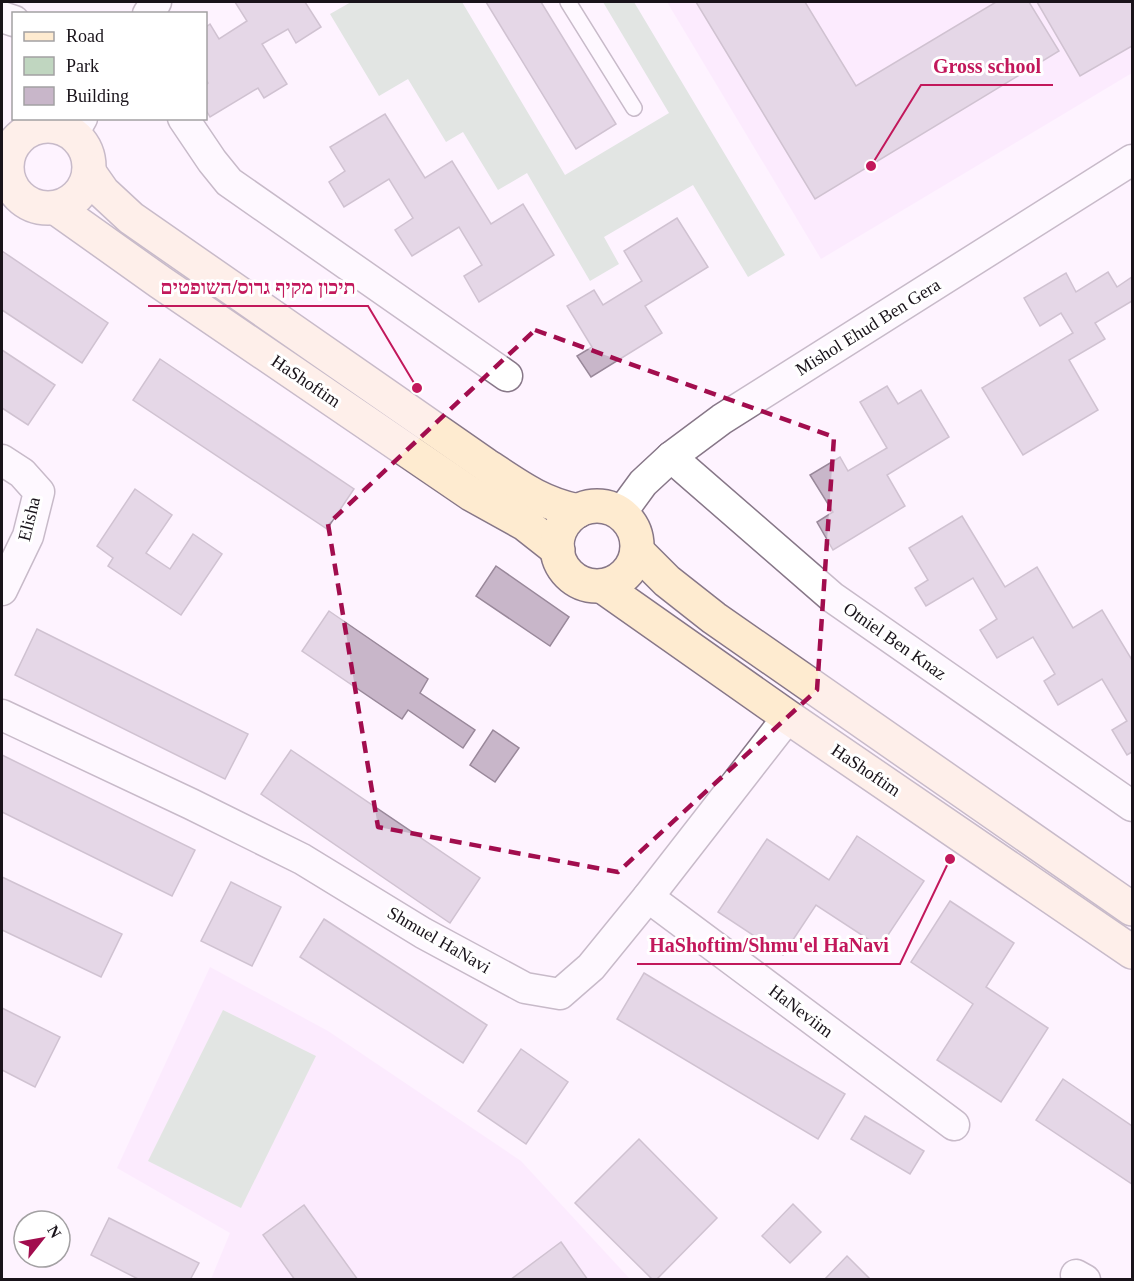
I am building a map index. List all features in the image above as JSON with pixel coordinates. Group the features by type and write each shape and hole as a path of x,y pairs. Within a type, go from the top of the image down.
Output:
{"street":[{"path":"184,120 229,182 507,376"},
{"path":"43,126 63,129 77,126 88,158 89,172 86,184 78,195 68,204 56,208 31,205 20,198 4,173 11,148 12,129 43,126"},
{"name":"Mishol Ehud Ben Gera","path":"621,513 643,483 671,457 722,419 1132,160"},
{"name":"HaShoftim","path":"89,172 102,192 131,218 486,465 530,494 555,506 578,511"},
{"name":"HaShoftim","path":"56,208 160,282 471,494 525,524 558,550"},
{"name":"Otniel Ben Knaz","path":"671,457 832,597 1132,806"},
{"name":"Elisha","path":"2,460 22,473 39,492 28,536 2,590"},
{"path":"588,507 611,508 621,513 634,530 637,551 629,571 622,578 602,586 581,583 572,577 560,561 558,550 560,532 570,516 588,507"},
{"name":"HaShoftim","path":"637,551 667,581 714,618 1132,909"},
{"name":"HaShoftim","path":"602,586 788,717 1132,952"},
{"name":"Shmuel HaNavi","path":"2,715 302,859 423,933 525,988 560,993 591,967 788,717"},
{"name":"HaNeviim","path":"648,897 954,1125"}],"lane":[{"path":"568,2 634,108"}],"highlighted area":[{"path":"535,330 834,437 817,690 618,872 378,827 328,524"}],"shaded area":[{"path":"667,2 1132,2 1132,73 821,259"},
{"path":"210,967 328,1031 521,1161 630,1279 211,1279 230,1233 117,1168"}],"green space":[{"path":"351,2 462,2 565,175 669,113 603,2 634,2 785,255 748,277 693,185 604,237 619,264 590,281 527,173 498,190 463,132 446,142 408,79 379,96 330,14"},
{"path":"223,1010 316,1056 241,1208 148,1161"}],"building":[{"path":"235,2 305,2 321,27 296,43 288,29 262,44 287,84 264,98 258,88 210,117 207,112 207,26 210,24 219,39 247,21"},
{"path":"486,2 541,2 616,124 576,149"},
{"path":"696,2 805,2 856,86 996,2 1029,2 1059,51 815,199"},
{"path":"1037,2 1132,2 1132,46 1080,76"},
{"path":"385,114 425,178 452,161 491,224 523,204 554,255 479,302 464,276 482,265 459,227 412,256 395,230 413,218 389,179 344,207 329,182 345,171 330,147"},
{"path":"677,218 708,267 645,306 662,333 591,377 577,356 592,347 567,306 594,290 603,305 642,281 624,251"},
{"path":"2,251 108,323 82,363 2,310"},
{"path":"1108,272 1117,287 1132,277 1132,301 1095,323 1105,339 1069,360 1098,410 1023,455 982,388 1073,333 1061,313 1040,326 1024,298 1066,273 1076,292"},
{"path":"2,350 55,385 28,425 2,408"},
{"path":"160,359 354,489 327,529 133,400"},
{"path":"887,386 898,404 921,390 949,437 887,475 905,506 833,550 817,522 833,512 810,475 840,457 848,471 887,448 860,402"},
{"path":"135,489 172,515 146,553 170,569 193,534 222,554 181,615 108,566 113,558 97,546"},
{"path":"962,516 1005,587 1037,567 1073,628 1102,610 1132,660 1132,752 1127,755 1112,730 1127,721 1102,679 1058,705 1044,681 1055,674 1033,637 997,658 980,630 997,619 973,578 926,606 915,588 928,580 909,548"},
{"path":"496,566 569,617 550,646 476,596"},
{"path":"329,611 428,679 420,693 475,730 463,748 408,710 402,719 302,651"},
{"path":"37,629 248,734 225,779 15,675"},
{"path":"493,730 519,748 495,782 470,765"},
{"path":"291,750 480,878 450,923 261,794"},
{"path":"2,755 195,850 172,896 2,812"},
{"path":"857,836 924,881 880,947 816,905 783,955 718,912 767,839 829,880"},
{"path":"2,877 122,934 101,977 2,930"},
{"path":"231,882 281,907 252,966 201,941"},
{"path":"950,901 1014,943 986,987 1048,1028 1001,1102 937,1060 973,1004 911,962"},
{"path":"324,919 487,1025 463,1063 300,957"},
{"path":"644,973 845,1094 818,1139 617,1019"},
{"path":"2,1008 60,1037 35,1087 2,1070"},
{"path":"521,1049 568,1082 526,1144 478,1111"},
{"path":"1063,1079 1132,1126 1132,1184 1036,1120"},
{"path":"865,1116 924,1151 910,1174 851,1139"},
{"path":"639,1139 717,1218 656,1280 653,1280 575,1203"},
{"path":"793,1204 821,1232 790,1263 762,1236"},
{"path":"304,1205 358,1280 295,1280 263,1235"},
{"path":"109,1218 199,1263 190,1280 140,1280 91,1255"},
{"path":"561,1242 588,1280 510,1280"},
{"path":"847,1256 871,1280 824,1280"}],"place":[{"name":"Gross school","path":"871,166"},
{"name":"תיכון מקיף גרוס/השופטים","path":"417,388"},
{"name":"HaShoftim/Shmu'el HaNavi","path":"950,859"}]}
